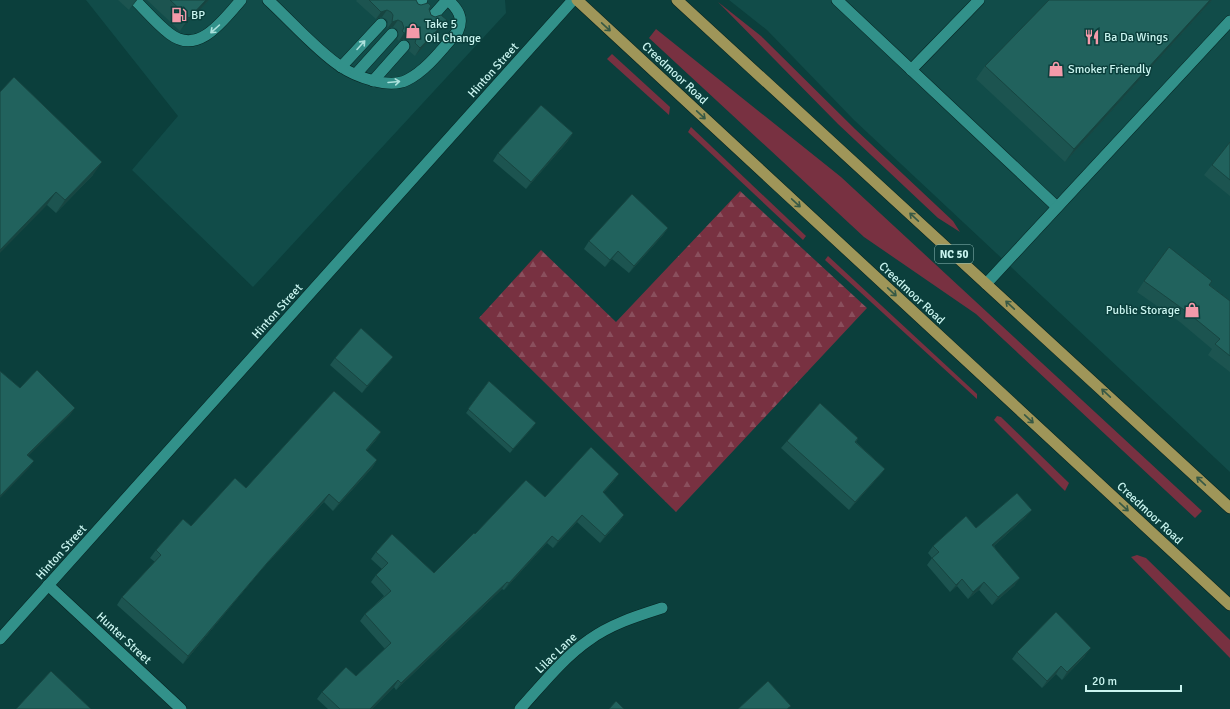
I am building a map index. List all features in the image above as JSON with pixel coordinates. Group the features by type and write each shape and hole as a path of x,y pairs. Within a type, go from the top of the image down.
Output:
{"main road":[{"name":"Creedmoor Road","path":"577,0 1230,605"},
{"name":"NC 50","path":"677,0 1230,508"}],"street":[{"path":"137,2 170,34 179,40 189,41 198,40 208,35 241,0"},
{"path":"268,0 337,64 356,74 385,83 406,81 419,73 458,31 461,24 460,15 456,7 447,0 431,18"},
{"name":"Hinton Street","path":"0,639 572,0"},
{"path":"838,0 1057,207"},
{"path":"911,70 979,0"},
{"path":"986,284 1230,21"},
{"path":"337,64 381,24"},
{"path":"356,74 392,34"},
{"path":"373,80 404,46"},
{"name":"Hunter Street","path":"48,585 181,709"},
{"name":"Lilac Lane","path":"520,709 570,656 589,640 610,627 636,616 662,608"}],"shaded area":[{"path":"86,0 505,0 506,13 253,287 132,170 178,116"},
{"path":"729,0 1230,0 1230,472 854,120 767,30"}],"green space":[{"path":"718,2 761,36 855,129 953,221 960,232 938,218 838,124"},
{"path":"656,29 841,177 1202,511 1195,518 976,314 864,237 649,38"},
{"path":"612,54 670,107 669,115 607,59"},
{"path":"691,127 806,236 803,240 688,132"},
{"path":"740,191 867,308 676,512 479,318 541,250 616,322"},
{"path":"828,256 977,394 977,399 825,260"},
{"path":"997,416 1001,417 1069,483 1065,491 994,420"},
{"path":"1137,555 1146,558 1230,640 1230,658 1131,557"}],"building":[{"path":"170,0 206,0 189,18"},
{"path":"369,0 416,0 418,4 421,5 428,3 431,6 429,9 431,15 435,17 441,15 447,20 420,48 415,43 416,39 414,34 410,32 404,33 402,31 404,28 402,22 398,20 392,22 393,15 391,12 387,10 381,12"},
{"path":"1049,0 1210,0 1074,149 985,66"},
{"path":"14,77 102,162 65,200 56,192 0,250 0,92"},
{"path":"541,105 573,133 531,182 498,153"},
{"path":"1230,142 1230,180 1212,165"},
{"path":"632,194 668,228 634,266 618,251 610,260 589,241"},
{"name":"Public Storage","path":"1169,247 1212,281 1209,285 1230,301 1230,356 1215,344 1220,339 1187,312 1144,281"},
{"path":"361,328 393,357 367,386 335,358"},
{"path":"37,370 75,408 27,455 34,461 0,496 0,371 20,388"},
{"path":"489,381 536,423 513,449 468,409"},
{"path":"334,391 381,432 366,450 377,460 339,503 329,494 267,563 188,656 122,597 161,555 156,550 183,519 191,526 235,478 246,488"},
{"path":"820,403 858,438 855,442 885,469 855,502 787,441"},
{"path":"591,447 619,474 603,492 624,515 605,536 582,515 558,541 552,536 509,583 507,582 401,683 398,680 370,709 340,709 322,692 346,667 356,676 391,643 365,614 391,591 376,575 388,563 376,552 392,534 434,573 474,533 475,534 526,480 545,497"},
{"path":"1017,493 1032,510 992,545 1020,578 998,597 984,582 973,592 962,579 956,585 932,558 939,552 933,546 966,516 976,528"},
{"path":"1056,612 1091,648 1067,672 1061,666 1047,681 1017,652"},
{"path":"51,671 91,709 16,709"},
{"path":"768,681 791,706 787,709 738,709"},
{"path":"616,701 624,709 609,709"}],"place":[{"name":"BP","path":"179,15"},
{"name":"Take 5 Oil Change","path":"413,31"},
{"name":"Ba Da Wings","path":"1092,37"},
{"name":"Smoker Friendly","path":"1056,69"},
{"name":"Public Storage","path":"1192,310"}]}
